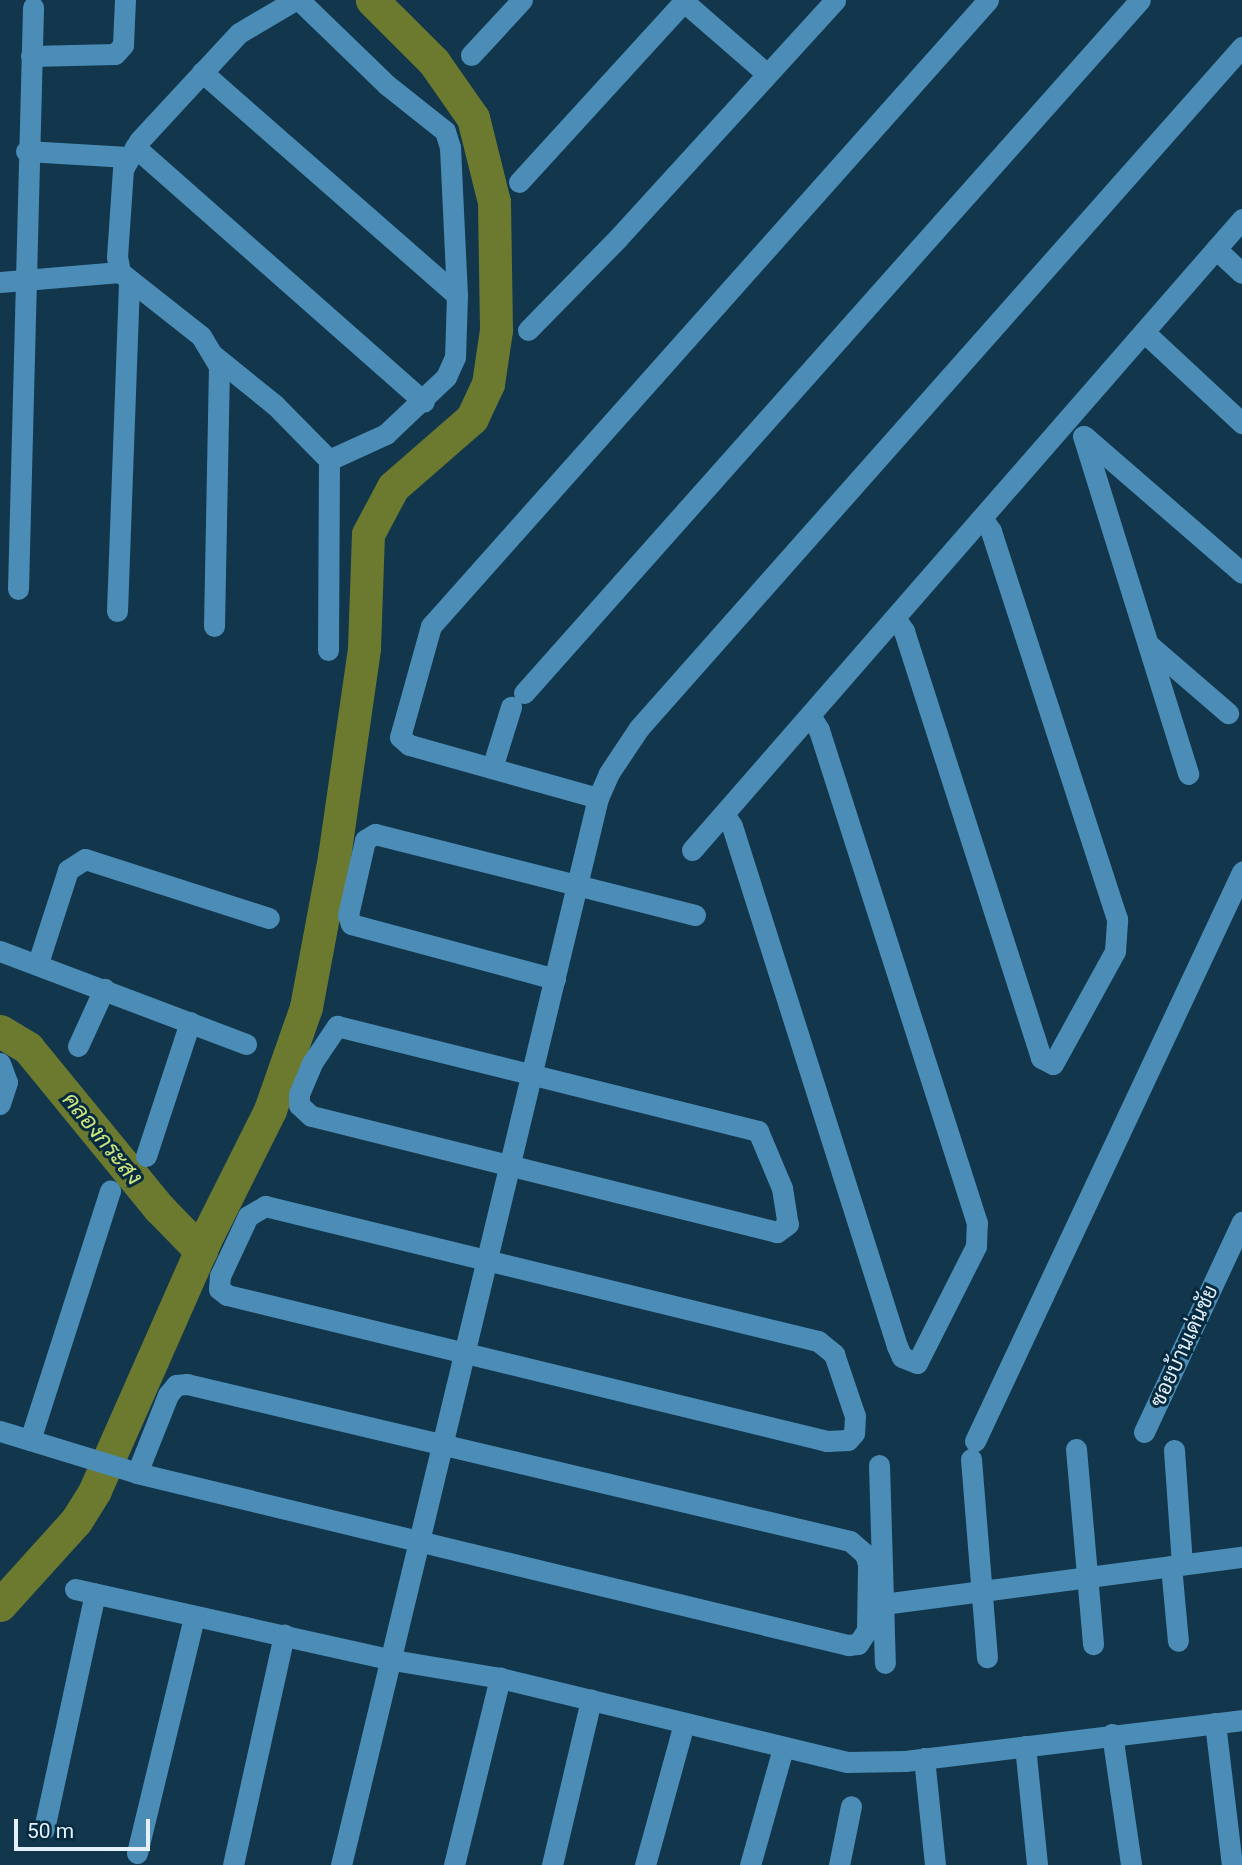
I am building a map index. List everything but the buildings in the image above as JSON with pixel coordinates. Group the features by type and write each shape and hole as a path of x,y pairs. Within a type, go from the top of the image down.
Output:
{"street":[{"path":"31,57 115,54 123,44 125,0"},
{"path":"117,611 125,276 117,257 122,169 132,152 239,33 297,0 387,85 445,131 450,147 457,295 455,357 446,377 424,401 386,434 329,460"},
{"path":"471,55 522,0"},
{"path":"528,330 618,239 835,0"},
{"path":"598,798 409,745 400,737 431,626 988,0"},
{"path":"492,768 517,700 1140,0"},
{"path":"520,181 683,1 766,73"},
{"path":"19,589 26,151 33,7"},
{"path":"341,1865 393,1660 598,798 620,750 1242,47"},
{"path":"202,72 457,295"},
{"path":"26,151 132,152 424,401"},
{"path":"692,850 1242,219"},
{"path":"1216,249 1242,273"},
{"path":"0,282 125,276 185,322 213,355 275,405 329,460 328,650"},
{"path":"1144,332 1242,423"},
{"path":"213,355 219,383 214,626"},
{"path":"1066,421 1242,573"},
{"path":"1083,436 1188,774"},
{"path":"895,618 904,631 1041,1058 1053,1065 1115,951 1117,919 991,531 982,518"},
{"path":"1148,644 1228,713"},
{"path":"724,814 736,839 897,1346 902,1357 917,1363 976,1246 977,1223 820,730 810,715"},
{"path":"555,979 351,925 348,915 363,845 375,834 577,888 695,915"},
{"path":"38,963 68,870 85,859 269,918"},
{"path":"987,1657 973,1450 1242,872"},
{"path":"0,951 38,963 246,1044"},
{"path":"78,1046 104,989"},
{"path":"146,1156 190,1022"},
{"path":"345,1026 533,1072 758,1131 782,1188 788,1224 777,1232 311,1116 299,1105 299,1094 331,1032 345,1026"},
{"path":"0,1063 7,1082 0,1104"},
{"path":"30,1440 110,1191"},
{"path":"265,1206 488,1259 818,1340 834,1354 856,1426 848,1440 827,1441 227,1295 218,1283 248,1216 265,1206"},
{"name":"ซอยบ้านเด่นชัย","path":"1144,1432 1242,1222"},
{"path":"0,1431 76,1457 137,1473 848,1645 858,1644 867,1630 868,1564 865,1554 850,1541 187,1384 176,1385 168,1395 137,1473"},
{"path":"1076,1449 1093,1644"},
{"path":"1174,1450 1178,1641"},
{"path":"879,1465 885,1663"},
{"path":"883,1604 1242,1557"},
{"path":"44,1829 85,1591 393,1660 500,1678 846,1762 924,1758 1242,1720"},
{"path":"136,1853 194,1617"},
{"path":"233,1865 284,1635"},
{"path":"454,1865 500,1678"},
{"path":"552,1865 591,1700"},
{"path":"645,1865 684,1723"},
{"path":"1215,1723 1232,1865"},
{"path":"1112,1734 1131,1865"},
{"path":"1025,1746 1037,1865"},
{"path":"750,1865 783,1748"},
{"path":"924,1758 935,1865"},
{"path":"839,1865 851,1806"}],"waterway":[{"path":"0,1605 76,1521 95,1490 209,1232 270,1110 306,1007 334,857 364,648 368,534 393,487 472,418 488,384 496,330 494,202 473,118 434,62 372,0"},
{"name":"คลองกระสง","path":"0,1031 28,1048 159,1208 201,1251"}]}
